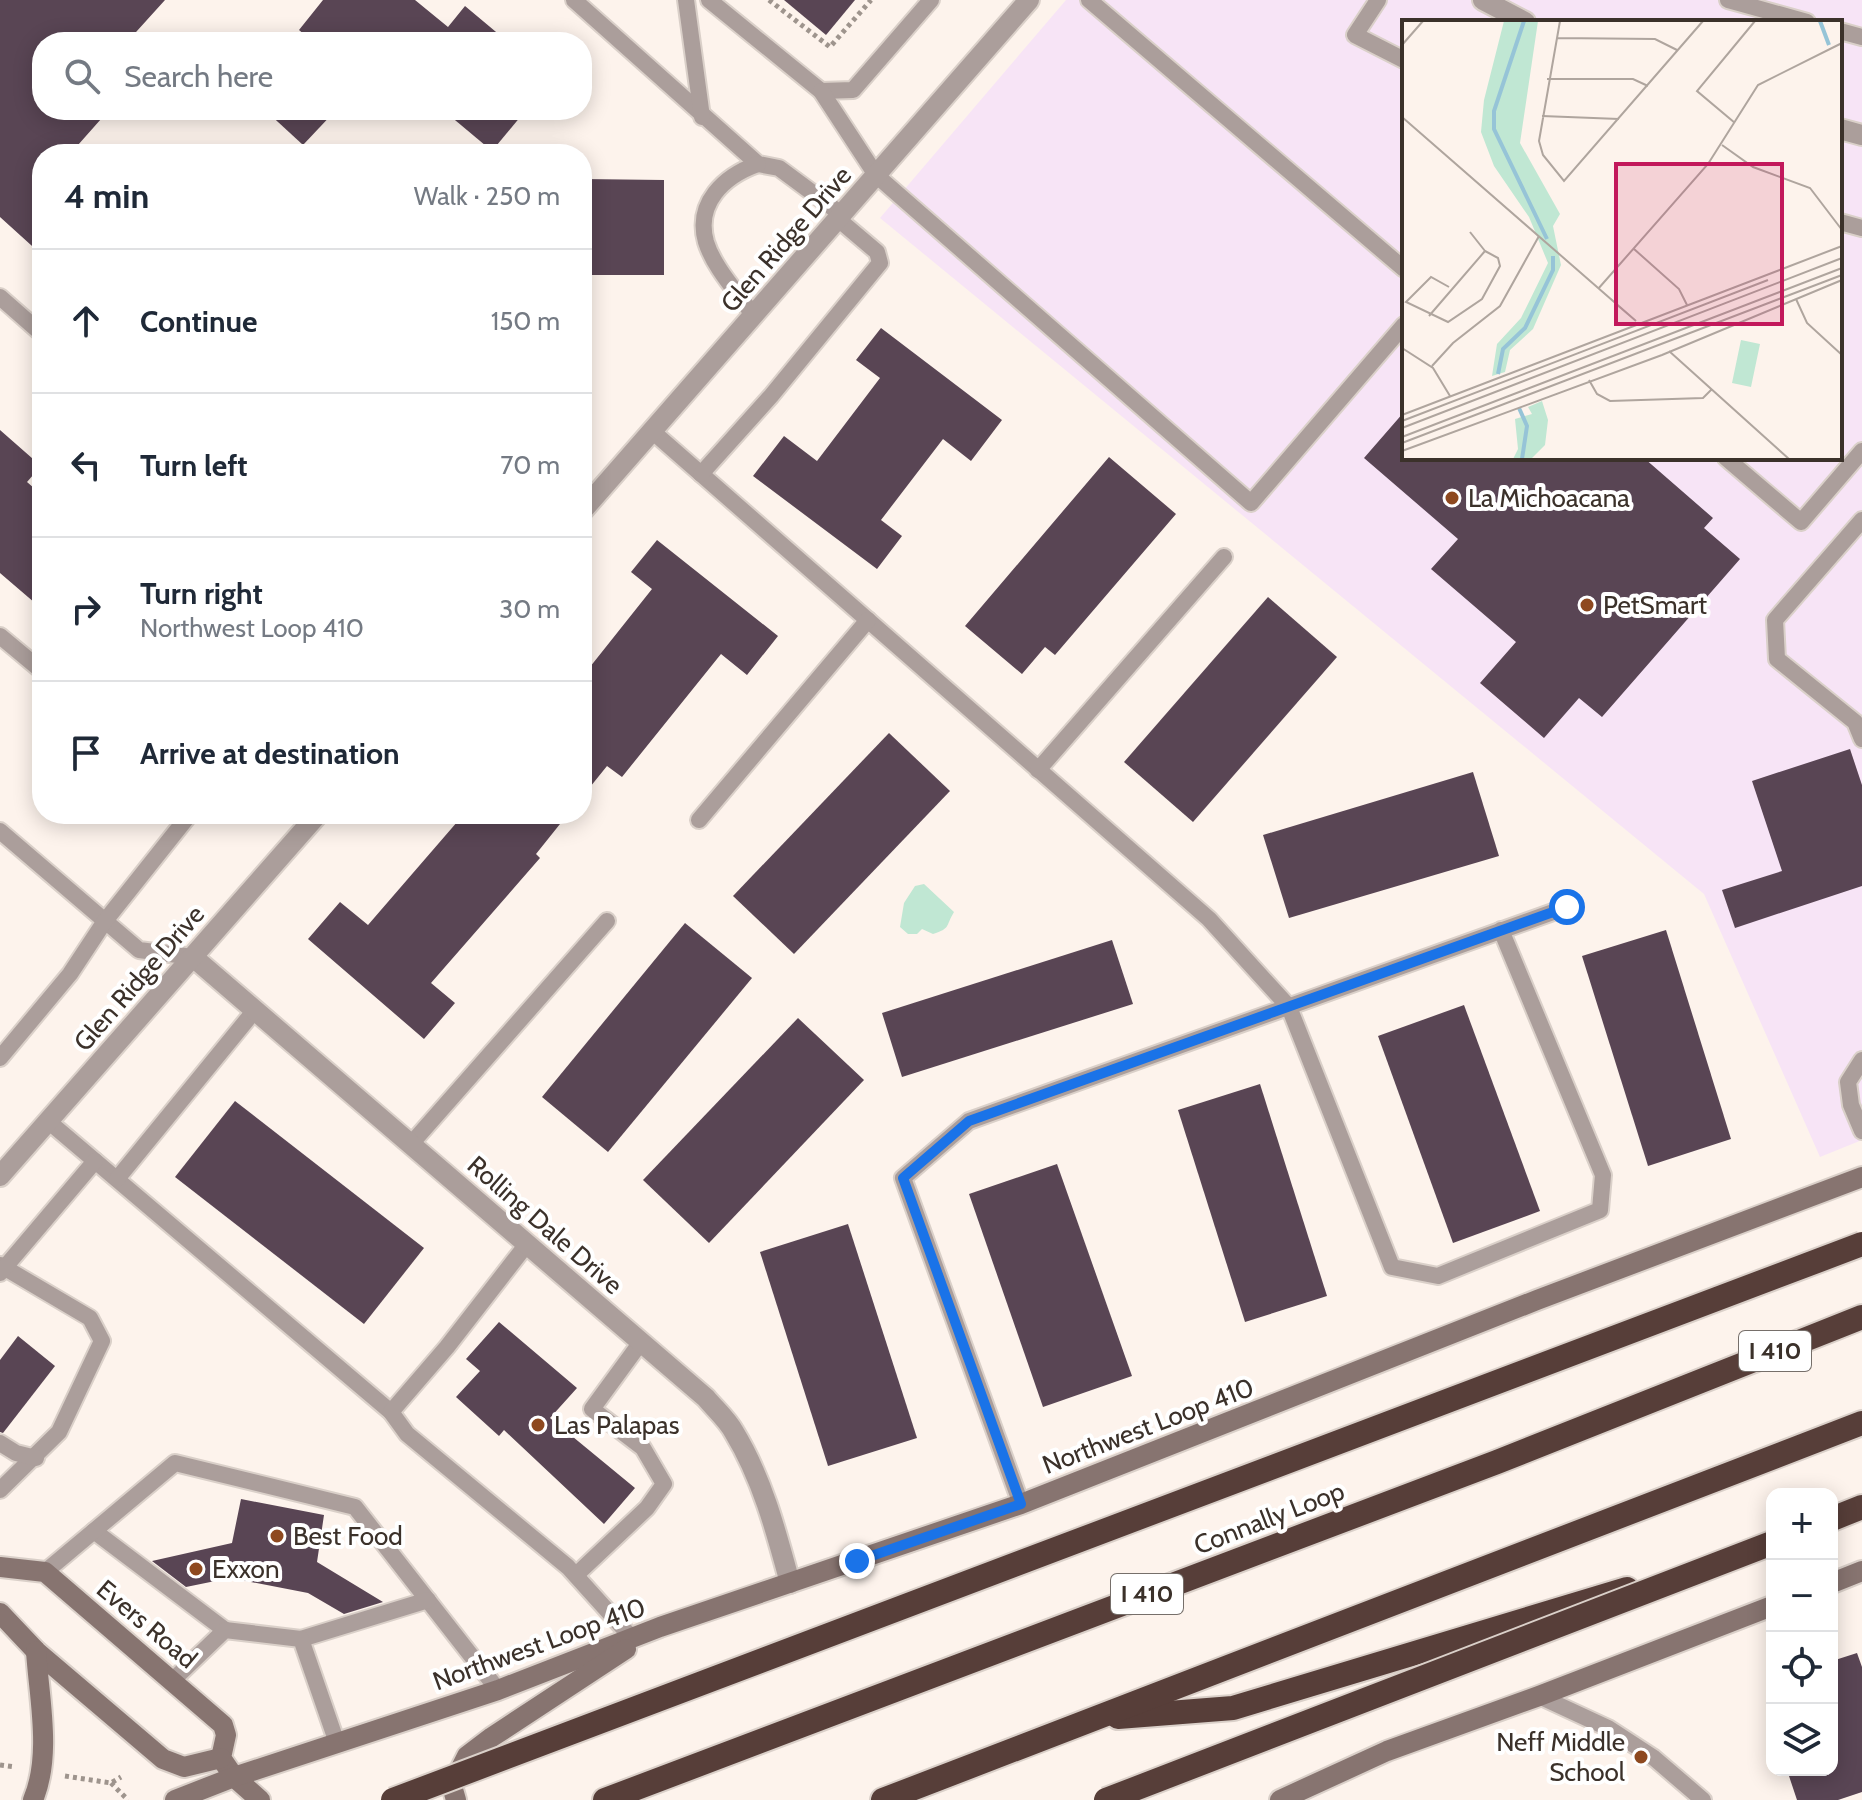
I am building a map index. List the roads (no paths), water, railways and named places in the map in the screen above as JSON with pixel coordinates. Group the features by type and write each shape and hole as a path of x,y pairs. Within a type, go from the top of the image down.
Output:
{"highway":[{"path":"393,1800 1862,1244"},
{"name":"Connally Loop","path":"605,1800 1497,1462 1862,1317"},
{"path":"883,1800 1862,1423"},
{"path":"1838,1517 1862,1507"},
{"path":"1838,1525 1862,1517"},
{"path":"1092,1719 1233,1708 1766,1546"},
{"path":"1106,1800 1766,1546"}],"main road":[{"name":"Northwest Loop 410","path":"175,1800 234,1777 498,1690 660,1627 1021,1504 1537,1300 1862,1177"},
{"path":"0,1567 45,1572"},
{"path":"1838,1581 1862,1571"},
{"name":"Evers Road","path":"45,1572 223,1725 226,1735 221,1758"},
{"path":"1280,1800 1387,1751 1766,1608"},
{"path":"0,1613 36,1651 163,1759 184,1767 221,1758 234,1777 260,1800"},
{"path":"456,1800 452,1786 467,1756 660,1627"},
{"path":"33,1800 43,1745 36,1651"}],"street":[{"name":"Glen Ridge Drive","path":"592,500 1029,0"},
{"path":"1483,0 1521,20"},
{"path":"1842,130 1862,135"},
{"name":"Glen Ridge Drive","path":"0,1176 309,824"},
{"name":"Rolling Dale Drive","path":"193,957 706,1398 733,1429 752,1467 772,1515 790,1583"}],"lane":[{"path":"574,0 758,164 779,168 840,216 877,252 880,263 771,396 701,474"},
{"path":"686,0 702,117"},
{"path":"709,0 821,91 876,175 1251,503 1402,327"},
{"path":"821,91 853,90 931,0"},
{"path":"1089,0 1402,267"},
{"path":"1378,0 1355,35 1402,59"},
{"path":"1728,0 1800,20"},
{"path":"1842,32 1862,37"},
{"path":"753,315 716,263 706,243 704,221 708,202 723,183 736,172 758,164"},
{"path":"1842,223 1862,228"},
{"path":"0,297 32,325"},
{"path":"652,431 1209,919 1289,1007 1392,1267 1438,1276 1600,1210 1603,1175 1501,930"},
{"path":"1728,460 1801,522 1862,451"},
{"path":"1862,520 1775,620 1777,659 1855,722 1862,739"},
{"path":"1038,770 1224,557"},
{"path":"699,820 868,620"},
{"path":"0,636 32,663"},
{"path":"0,1058 70,974 105,921 182,824"},
{"path":"0,831 139,950 193,957"},
{"path":"1021,1504 903,1178 969,1121 1567,907"},
{"path":"411,1144 607,921"},
{"path":"117,1179 255,1010"},
{"path":"1862,1060 1848,1082 1851,1105 1862,1131"},
{"path":"48,1121 391,1412 407,1434 576,1575 632,1638"},
{"path":"0,1490 36,1458 59,1432 102,1341 90,1318 1,1269 95,1161"},
{"path":"391,1412 447,1347 527,1244"},
{"path":"576,1575 647,1508 664,1484 643,1448 592,1409 641,1342"},
{"path":"0,1443 16,1453 36,1458"},
{"path":"45,1572 175,1463 355,1507 498,1690"},
{"path":"94,1531 225,1630 301,1639 428,1600"},
{"path":"173,1680 225,1630"},
{"path":"301,1639 337,1743"},
{"path":"1539,1696 1608,1728 1654,1758 1703,1800"}],"place":[{"name":"La Michoacana","path":"1452,498"},
{"name":"PetSmart","path":"1587,605"},
{"name":"Las Palapas","path":"538,1425"},
{"name":"Best Food","path":"277,1536"},
{"name":"Exxon","path":"196,1569"},
{"name":"Neff Middle School","path":"1641,1757"}]}
